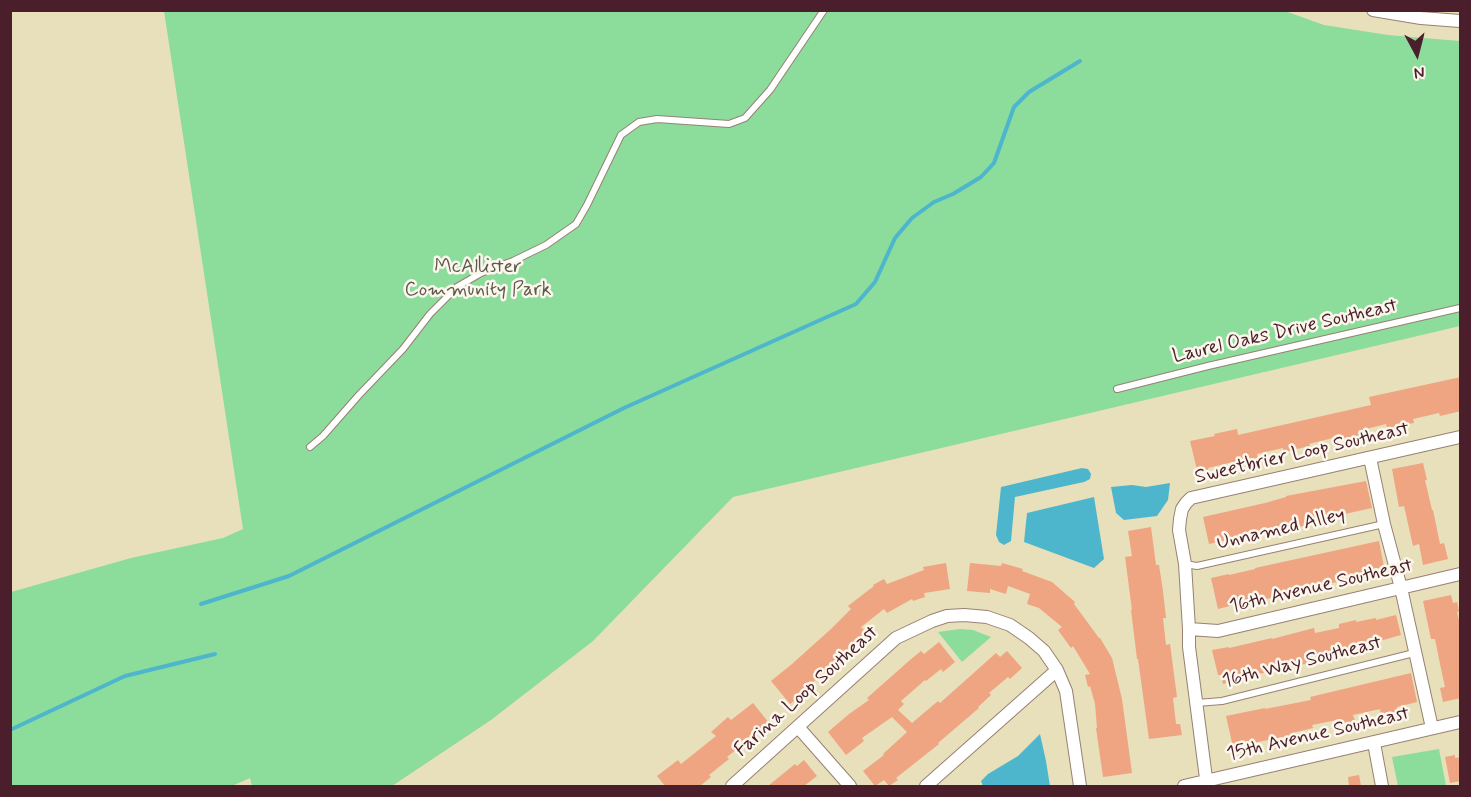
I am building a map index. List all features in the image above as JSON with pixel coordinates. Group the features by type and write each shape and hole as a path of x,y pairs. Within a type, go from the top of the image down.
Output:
{"street":[{"path":"1373,10 1421,18 1461,21"},
{"name":"Sweetbrier Loop Southeast","path":"1206,784 1189,647 1185,564 1179,530 1182,509 1191,498 1461,437"},
{"path":"1370,458 1432,728"},
{"name":"16th Avenue Southeast","path":"1189,629 1218,631 1461,574"},
{"name":"Farina Loop Southeast","path":"732,786 896,638 932,621 947,616 964,615 987,617 1010,625 1044,651 1057,670 1066,691 1080,786"},
{"path":"926,786 1057,670"},
{"name":"15th Avenue Southeast","path":"1184,786 1206,784 1461,722"},
{"path":"798,728 850,786"},
{"path":"1374,743 1382,786"}],"lane":[{"path":"310,447 323,436 403,349 430,314 457,288 481,273 546,245 576,224 621,135 639,122 657,119 729,124 745,118 770,90 824,10"},
{"name":"Laurel Oaks Drive Southeast","path":"1117,389 1461,308"},
{"name":"Unnamed Alley","path":"1185,564 1197,566 1384,524"},
{"name":"16th Way Southeast","path":"1197,704 1222,701 1414,652"}],"green space":[{"name":"McAllister Community Park","path":"1282,10 1324,25 1388,35 1460,41 1460,326 733,497 593,641 491,720 392,786 252,786 250,778 232,786 11,786 11,592 131,558 223,538 243,529 164,11"},
{"path":"973,630 991,637 962,662 938,632"},
{"path":"1439,749 1446,786 1398,786 1392,757"}],"water":[{"path":"1082,468 1088,469 1091,474 1090,479 1084,482 1015,497 1011,541 1004,545 999,542 996,535 1001,487"},
{"path":"1170,483 1168,500 1157,516 1124,520 1116,513 1111,487 1132,485 1146,487"},
{"path":"1094,497 1104,559 1094,568 1024,542 1027,513"},
{"path":"1040,734 1050,786 983,786 981,781 988,774 1018,756"}],"building":[{"path":"1461,377 1461,411 1440,416 1439,413 1413,419 1414,423 1387,428 1386,424 1362,430 1363,435 1337,440 1337,437 1284,452 1283,448 1257,454 1258,459 1208,468 1209,471 1198,474 1190,441 1237,429 1238,435 1371,405 1369,397"},
{"path":"1423,463 1440,544 1444,543 1448,559 1423,565 1419,544 1413,546 1404,506 1399,507 1392,469"},
{"path":"1366,481 1372,508 1272,533 1271,530 1247,535 1248,539 1231,542 1231,539 1209,544 1203,517 1286,496"},
{"path":"1151,527 1156,565 1159,565 1163,591 1166,645 1170,644 1177,697 1173,698 1176,724 1180,724 1182,735 1149,739 1125,557 1132,556 1128,531"},
{"path":"1379,541 1384,567 1365,571 1367,577 1218,609 1211,578"},
{"path":"946,563 950,589 924,593 925,597 913,601 912,599 887,613 884,609 861,627 867,633 846,652 847,654 790,704 771,681 831,629 851,609 848,606 873,585 884,579 887,584 924,570 923,567"},
{"path":"970,563 1001,566 1002,563 1023,569 1022,571 1052,582 1075,602 1074,604 1112,658 1122,699 1132,773 1103,777 1095,704 1085,675 1090,674 1073,646 1071,648 1058,630 1062,627 1039,608 1027,604 1030,594 1008,586 1006,594 990,589 990,593 967,591"},
{"path":"1451,595 1453,603 1457,602 1461,628 1461,698 1443,702 1440,688 1445,687 1435,639 1431,639 1423,601"},
{"path":"1396,615 1401,635 1362,646 1362,650 1223,684 1221,675 1218,675 1212,650 1272,639 1314,628 1315,633 1339,628 1339,624 1356,620 1356,622 1376,618 1376,620"},
{"path":"939,642 955,662 943,672 941,669 925,680 901,701 904,704 898,710 912,723 938,701 940,703 996,653 1000,657 1007,651 1022,668 989,693 991,695 979,708 896,778 898,780 889,786 884,780 875,786 863,771 884,755 907,732 892,717 862,738 864,741 846,755 828,732 869,700 867,698 921,651 924,654"},
{"path":"1411,673 1417,702 1397,707 1398,712 1381,716 1380,709 1353,715 1355,721 1338,724 1337,720 1312,725 1313,728 1292,733 1293,735 1233,747 1226,716 1311,700 1310,697"},
{"path":"753,703 769,723 727,757 729,759 709,775 711,777 700,786 665,786 657,776 678,760 681,764 716,736 711,732 728,717 731,720"},
{"path":"1455,755 1455,758 1461,757 1461,781 1450,783 1445,757"},
{"path":"804,760 817,776 804,786 768,786 795,764 797,766"},
{"path":"1359,775 1361,786 1349,786 1348,777"}],"waterway":[{"path":"201,604 289,576 624,408 856,304 875,282 895,238 912,218 934,202 953,194 981,177 994,163 1014,107 1029,92 1080,61"},
{"path":"10,730 125,676 215,654"}]}
